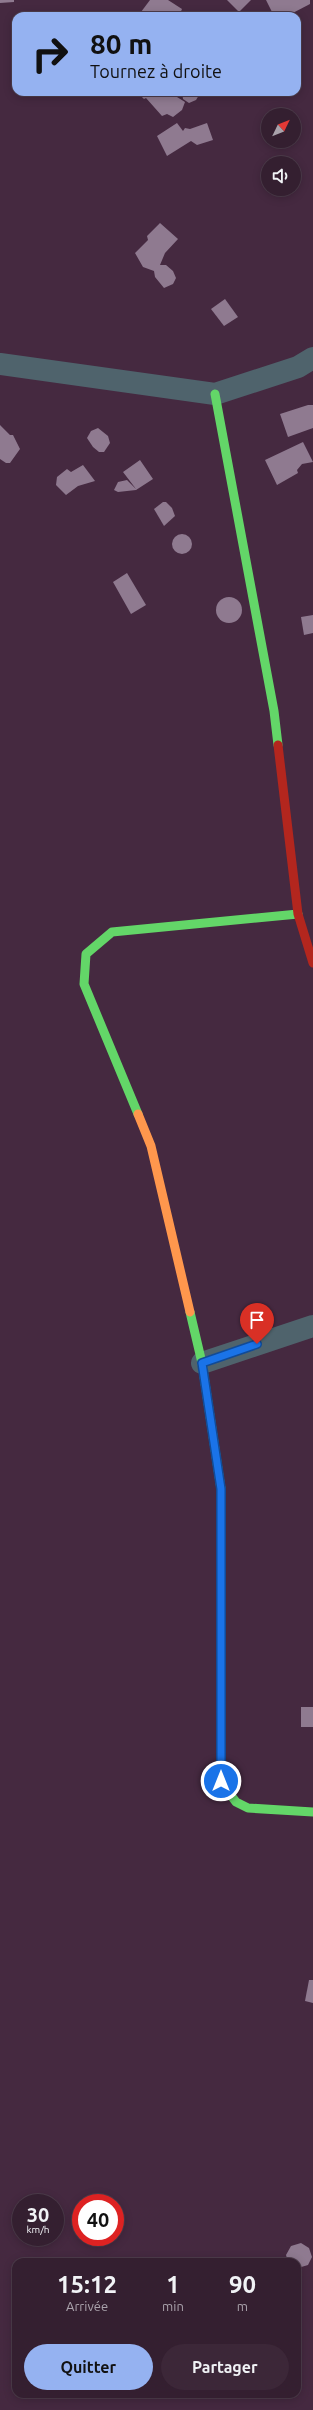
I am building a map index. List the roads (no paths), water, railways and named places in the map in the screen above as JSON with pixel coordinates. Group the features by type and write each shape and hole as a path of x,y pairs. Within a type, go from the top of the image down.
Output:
{"street":[{"path":"0,364 215,394 298,368 313,358"},
{"path":"215,394 274,711 298,914 313,963"},
{"path":"298,914 112,932 86,954 84,984 151,1146 202,1363 221,1489 221,1781 236,1802 248,1808 313,1812"},
{"path":"202,1363 313,1326"}]}
